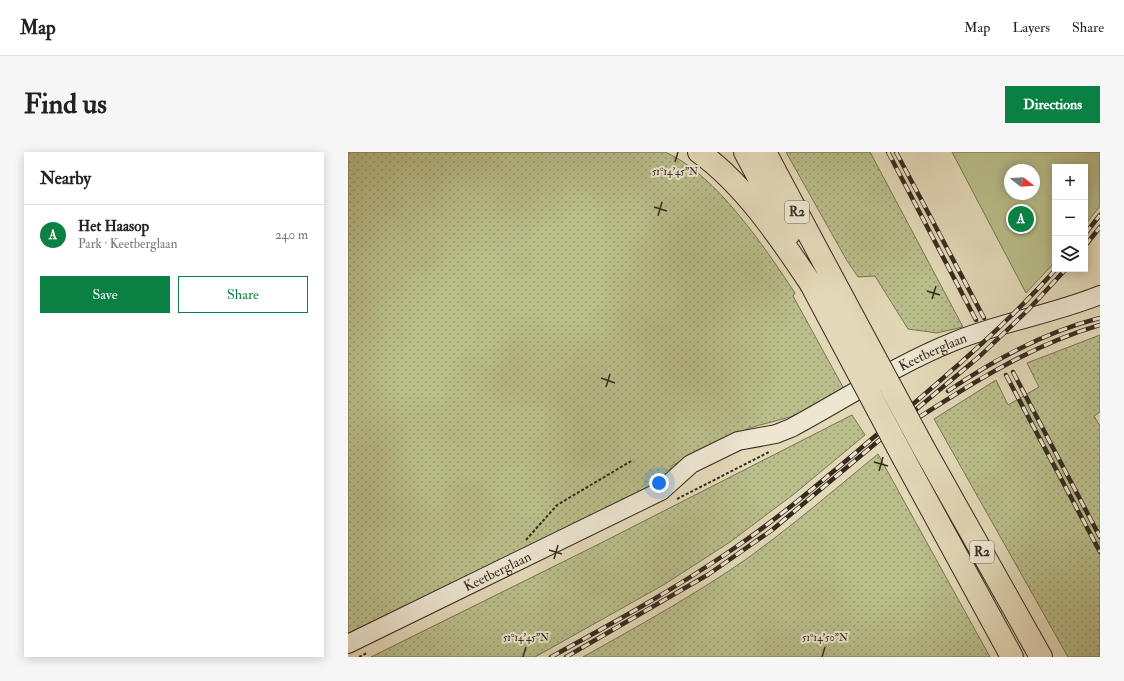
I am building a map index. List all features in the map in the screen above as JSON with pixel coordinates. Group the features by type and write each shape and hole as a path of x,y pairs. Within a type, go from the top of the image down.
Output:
{"highway":[{"path":"699,152 710,160 753,205 778,236 811,284"},
{"path":"745,152 787,230 811,284"},
{"name":"R2","path":"764,152 923,447 1041,657"},
{"name":"R2","path":"811,284 1012,657"}],"main road":[{"name":"Keetberglaan","path":"353,648 667,496 691,464 738,441 774,442 790,428 935,349 975,333 1059,310 1100,295"}],"path":[{"path":"667,496 774,442"},
{"path":"542,521 557,505 633,460"},
{"path":"353,648 373,650"}],"green space":[{"path":"348,152 665,152 684,163 703,177 721,194 754,234 795,293 793,296 844,389 805,413 749,428 673,465 661,483 348,638"},
{"path":"786,152 870,152 963,327 937,333 908,329 875,276 858,277 846,259"},
{"path":"952,152 1100,152 1100,206 1088,221 1088,164 1052,164 1052,265 1026,293"},
{"path":"1100,335 1100,412 1094,416 1100,426 1100,657 1068,657 934,419 996,380 1008,405 1039,387 1027,363"},
{"path":"852,415 865,435 794,494 730,542 665,584 535,657 371,657 597,545"},
{"path":"878,454 990,657 583,657 645,622 745,560 796,521"}],"railway":[{"path":"888,152 976,320"},
{"path":"896,152 984,318"},
{"path":"1088,230 1100,215"},
{"path":"1088,242 1100,227"},
{"path":"551,657 689,578 755,534 776,518 899,416 960,363 1000,327 1053,272"},
{"path":"566,657 709,574 772,530 980,356 1028,310 1063,272"},
{"path":"948,391 984,368 1021,348 1060,331 1100,318"},
{"path":"904,427 998,369 1048,344 1100,325"},
{"path":"1013,372 1100,537"},
{"path":"1006,375 1100,552"}],"place":[{"name":"Het Haasop","path":"1021,219"}]}
